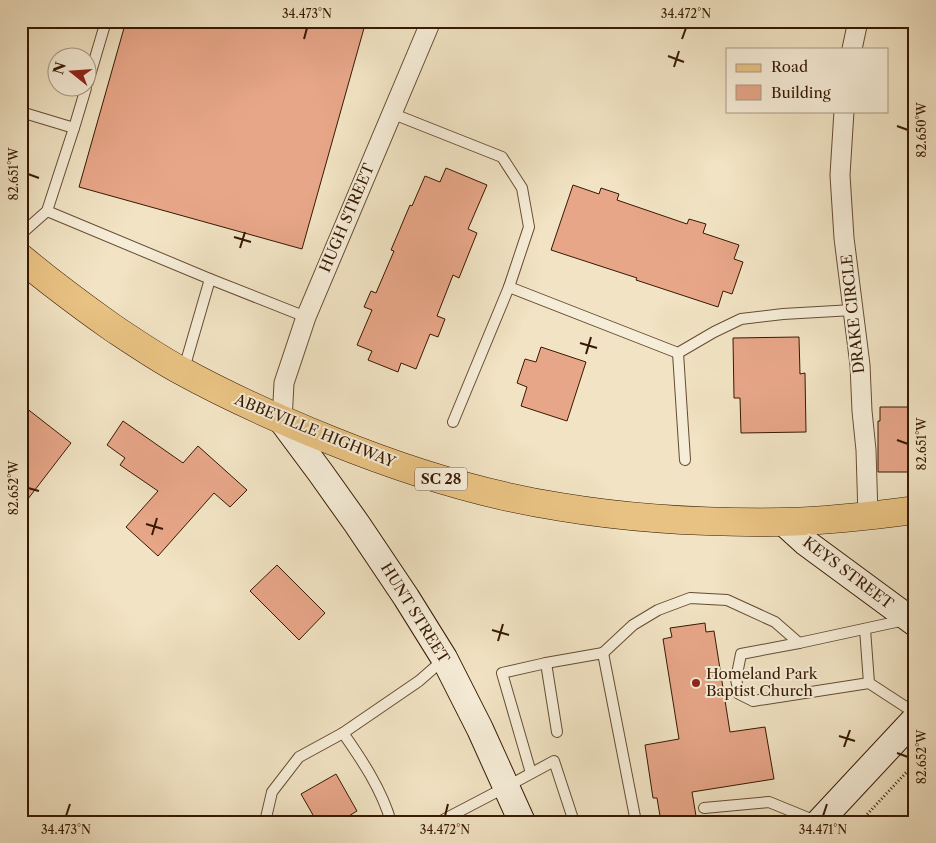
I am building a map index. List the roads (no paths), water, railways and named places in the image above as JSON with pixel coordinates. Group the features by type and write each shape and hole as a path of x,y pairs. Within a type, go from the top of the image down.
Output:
{"main road":[{"name":"ABBEVILLE HIGHWAY","path":"21,258 52,284 132,340 183,372 224,394 282,421 367,455 429,476 495,494 560,507 717,522 783,522 868,516 915,510"}],"street":[{"name":"HUGH STREET","path":"282,421 284,383 306,318 431,21"},
{"path":"852,48 858,21"},
{"name":"DRAKE CIRCLE","path":"844,112 840,175 844,238 860,365 868,516"},
{"name":"HUNT STREET","path":"282,421 357,524 444,658 522,822"},
{"name":"KEYS STREET","path":"783,522 805,542 912,621"},
{"path":"818,822 915,719"}],"lane":[{"path":"98,48 106,21"},
{"path":"21,234 47,211 83,98"},
{"path":"21,112 74,128"},
{"path":"391,113 502,157 522,188 529,227 509,287 453,422"},
{"path":"47,211 306,318"},
{"path":"183,372 210,279"},
{"path":"509,287 678,353"},
{"path":"678,353 741,319 783,314 853,310"},
{"path":"678,353 685,460"},
{"path":"531,773 502,672 603,654 633,625 658,610 690,598 726,600 775,622 798,643"},
{"path":"912,621 865,628 741,654 736,679 739,694 753,701 869,682 915,713"},
{"path":"865,628 869,682"},
{"path":"603,654 636,822"},
{"path":"265,822 272,792 299,757 343,733 419,681 444,658"},
{"path":"546,663 557,732"},
{"path":"343,733 372,778 388,811 391,822"},
{"path":"439,822 554,760 574,822"},
{"path":"704,808 769,802 818,822"}],"place":[{"name":"Homeland Park Baptist Church","path":"696,683"}]}
